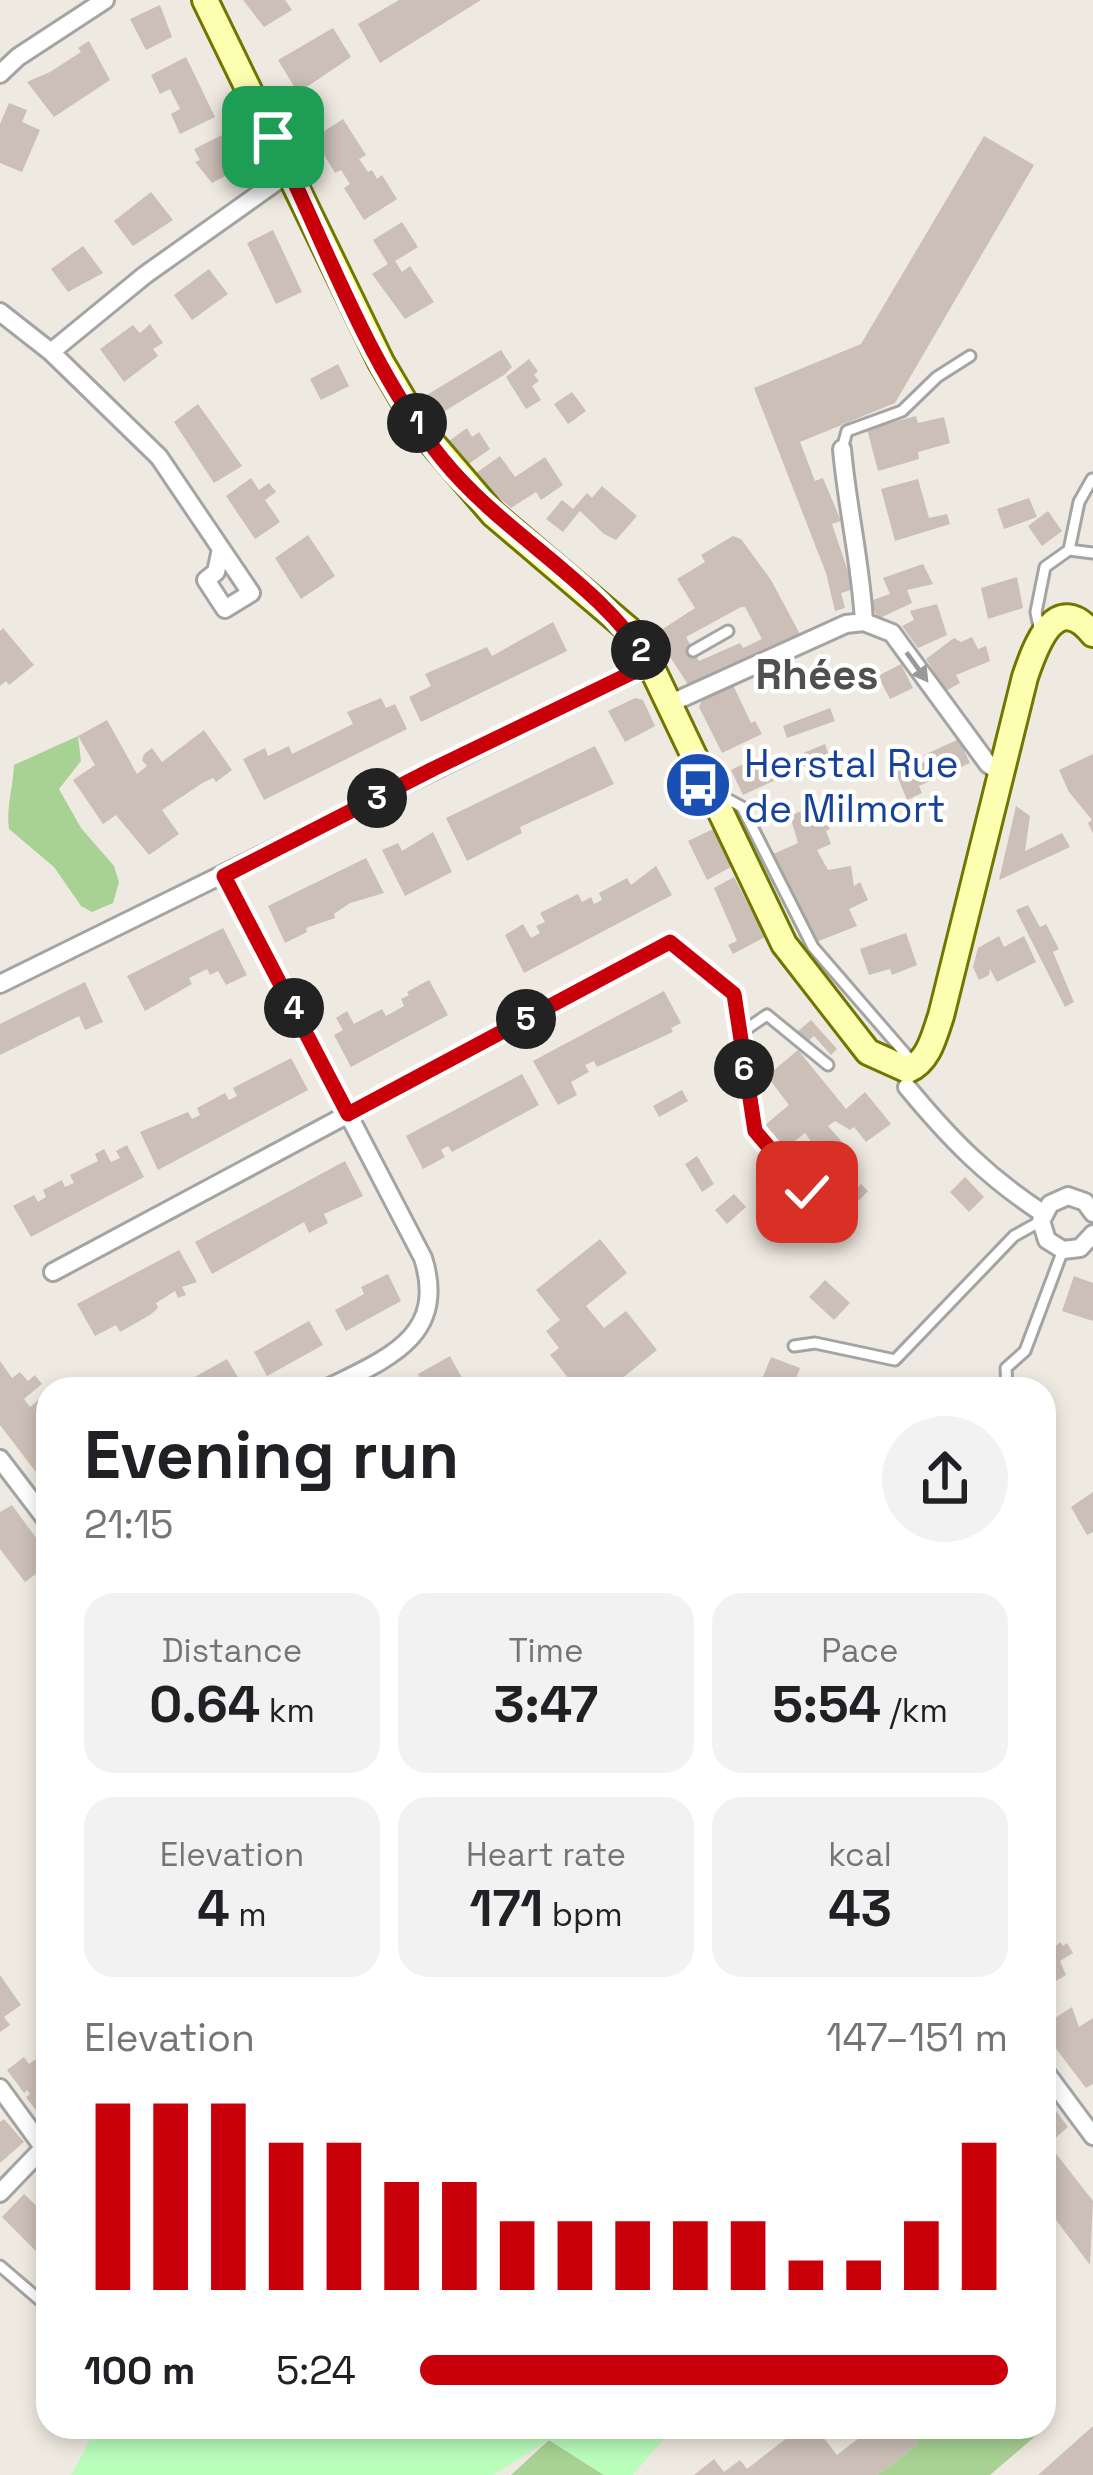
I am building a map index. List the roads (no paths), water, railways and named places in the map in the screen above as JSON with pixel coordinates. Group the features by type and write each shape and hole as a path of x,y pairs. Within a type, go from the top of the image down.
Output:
{"street":[{"path":"0,74 105,0"},
{"path":"205,0 381,362 425,436 493,514 628,629 660,667 669,704 784,944 868,1052 908,1070 948,1137 996,1184 1042,1218 1047,1240 1063,1250 1080,1248 1093,1235"},
{"path":"51,352 145,275 290,172"},
{"path":"0,312 130,426 174,476 221,549"},
{"path":"842,449 864,622"},
{"path":"912,1077 929,1051 941,1016 1040,632 1053,622 1069,619 1093,634"},
{"path":"669,704 846,624 864,622 892,633 988,764 1002,774"},
{"path":"0,984 433,769 660,667"},
{"path":"224,876 423,1258 429,1286 426,1319 409,1342 347,1377"},
{"path":"53,1273 670,942 734,994 755,1131 807,1192"},
{"path":"1042,1218 1050,1204 1068,1196 1085,1202 1093,1213"},
{"path":"0,1459 36,1506"},
{"path":"1056,2086 1093,2136"},
{"path":"0,2088 36,2133"},
{"path":"0,2193 36,2155"}],"lane":[{"path":"842,449 847,431 902,411 937,377 970,356"},
{"path":"1069,550 1078,502 1092,479"},
{"path":"1040,632 1036,612 1045,567 1069,550 1091,549"},
{"path":"694,651 728,631"},
{"path":"738,1035 767,1016 828,1065"},
{"path":"794,1346 815,1343 895,1360 1014,1236 1042,1218"},
{"path":"1006,1377 1006,1369 1024,1351 1063,1250"},
{"path":"0,2266 36,2297"}],"place":[{"name":"Herstal Rue de Milmort","path":"698,785"}],"district":[{"name":"Rhées","path":"817,674"}]}
